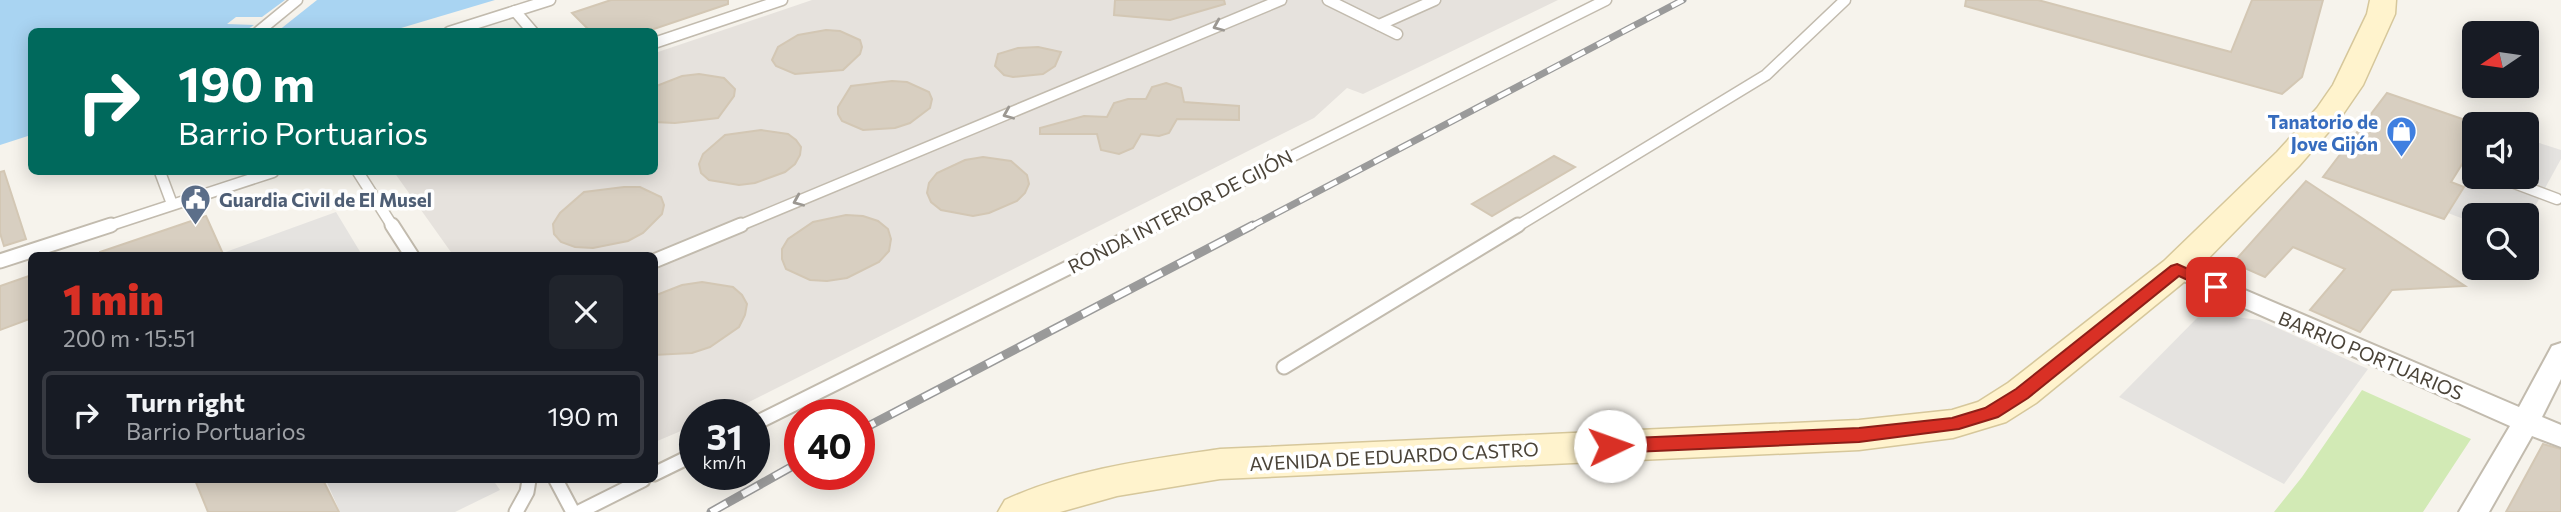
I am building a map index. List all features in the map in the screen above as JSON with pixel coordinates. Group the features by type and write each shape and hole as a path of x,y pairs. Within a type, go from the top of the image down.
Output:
{"street":[{"name":"AVENIDA DE EDUARDO CASTRO","path":"1020,512 1038,502 1118,480 1220,464 1859,435 1953,424 1992,412 2022,393 2177,269 2288,159 2348,85 2381,14 2383,0"},
{"name":"BARRIO PORTUARIOS","path":"2177,269 2561,437"},
{"path":"2474,512 2526,422 2561,352"}],"lane":[{"path":"262,28 297,0"},
{"path":"462,28 550,0"},
{"path":"658,42 782,0"},
{"path":"658,259 1282,0"},
{"path":"1328,0 1397,34"},
{"path":"1379,25 1435,0"},
{"name":"RONDA INTERIOR DE GIJÓN","path":"770,416 1606,0"},
{"path":"1284,367 1766,75 1845,0"},
{"path":"515,11 530,28"},
{"path":"161,175 172,204"},
{"path":"0,261 264,175"},
{"path":"360,175 409,252"},
{"path":"2530,189 2557,199"},
{"path":"658,465 679,459"},
{"path":"658,472 679,462"},
{"path":"516,512 527,492 528,483"},
{"path":"558,483 573,512"},
{"path":"579,512 637,483"}],"shaded area":[{"path":"812,0 1558,0 1363,94 1347,88 1314,118 755,399 679,399 679,432 658,441 658,252 451,252 396,175 658,175 658,52"},
{"path":"2539,143 2561,150 2561,159 2537,203 2462,203 2462,218 2448,213 2462,189 2539,189"},
{"path":"336,212 360,252 226,252"},
{"path":"2202,313 2260,320 2368,369 2284,484 2119,397"},
{"path":"327,483 495,483 500,490 455,512 340,512"}],"green space":[{"path":"2362,390 2471,439 2423,512 2274,512 2302,477"}],"water":[{"path":"0,0 285,0 262,17 236,17 227,24 254,25 250,28 28,28 28,136 0,145"},
{"path":"317,0 495,0 401,28 282,28"}],"building":[{"path":"611,0 728,0 728,4 657,28 587,28 572,13"},
{"path":"1115,0 1224,0 1225,4 1170,20 1114,15"},
{"path":"1966,0 2038,0 2231,52 2252,0 2323,0 2302,77 2282,94 1965,6"},
{"path":"826,30 840,31 860,40 860,54 843,70 795,74 776,66 772,60 778,47 798,35"},
{"path":"1038,47 1061,52 1055,66 1043,74 1013,77 1004,75 995,66 998,54 1018,48"},
{"path":"699,74 724,78 735,89 734,96 718,118 658,122 658,85 682,76"},
{"path":"907,82 929,92 932,99 930,108 910,123 895,128 863,130 842,121 838,107 851,86"},
{"path":"1166,83 1181,88 1184,102 1239,106 1239,120 1177,119 1169,133 1159,136 1141,134 1133,148 1119,154 1101,150 1097,134 1040,134 1040,128 1084,116 1107,117 1114,103 1128,99 1146,99 1152,87"},
{"name":"Tanatorio de Jove Gijón","path":"2387,93 2462,119 2462,164 2451,182 2463,189 2444,219 2323,177"},
{"path":"761,130 788,134 801,147 795,164 785,172 755,183 739,185 709,180 701,173 699,164 703,154 725,135"},
{"path":"1554,156 1575,167 1492,216 1472,204"},
{"path":"983,157 1011,161 1027,175 1029,184 1017,201 989,213 973,216 941,210 931,202 927,193 929,183 937,173 965,160"},
{"path":"4,171 26,239 4,246 0,233 0,172"},
{"path":"2306,181 2465,286 2392,290 2360,332 2310,310 2345,269 2293,247 2265,277 2233,263"},
{"path":"640,187 661,197 664,205 662,214 643,233 628,241 593,248 575,247 561,242 554,234 553,224 560,213 584,192"},
{"path":"846,215 863,216 878,221 888,229 891,239 889,251 879,262 847,278 827,281 810,280 786,269 782,249 788,239 813,222"},
{"path":"206,216 222,252 100,252"},
{"path":"28,276 28,320 0,330 0,286"},
{"path":"702,282 733,287 747,304 745,315 739,327 710,347 692,353 658,355 658,294 682,285"},
{"path":"2543,444 2561,449 2561,512 2506,512"},
{"path":"196,483 324,483 339,512 208,512"}],"railway":[{"path":"1250,227 1683,0"},
{"path":"875,423 1253,225"},
{"path":"711,512 784,471"}],"place":[{"name":"Tanatorio de Jove Gijón","path":"2401,159"},
{"name":"Guardia Civil de El Musel","path":"196,226"}],"route":[{"path":"1610,446 1859,435 1953,424 1992,412 2022,393 2177,269 2216,287"}]}
